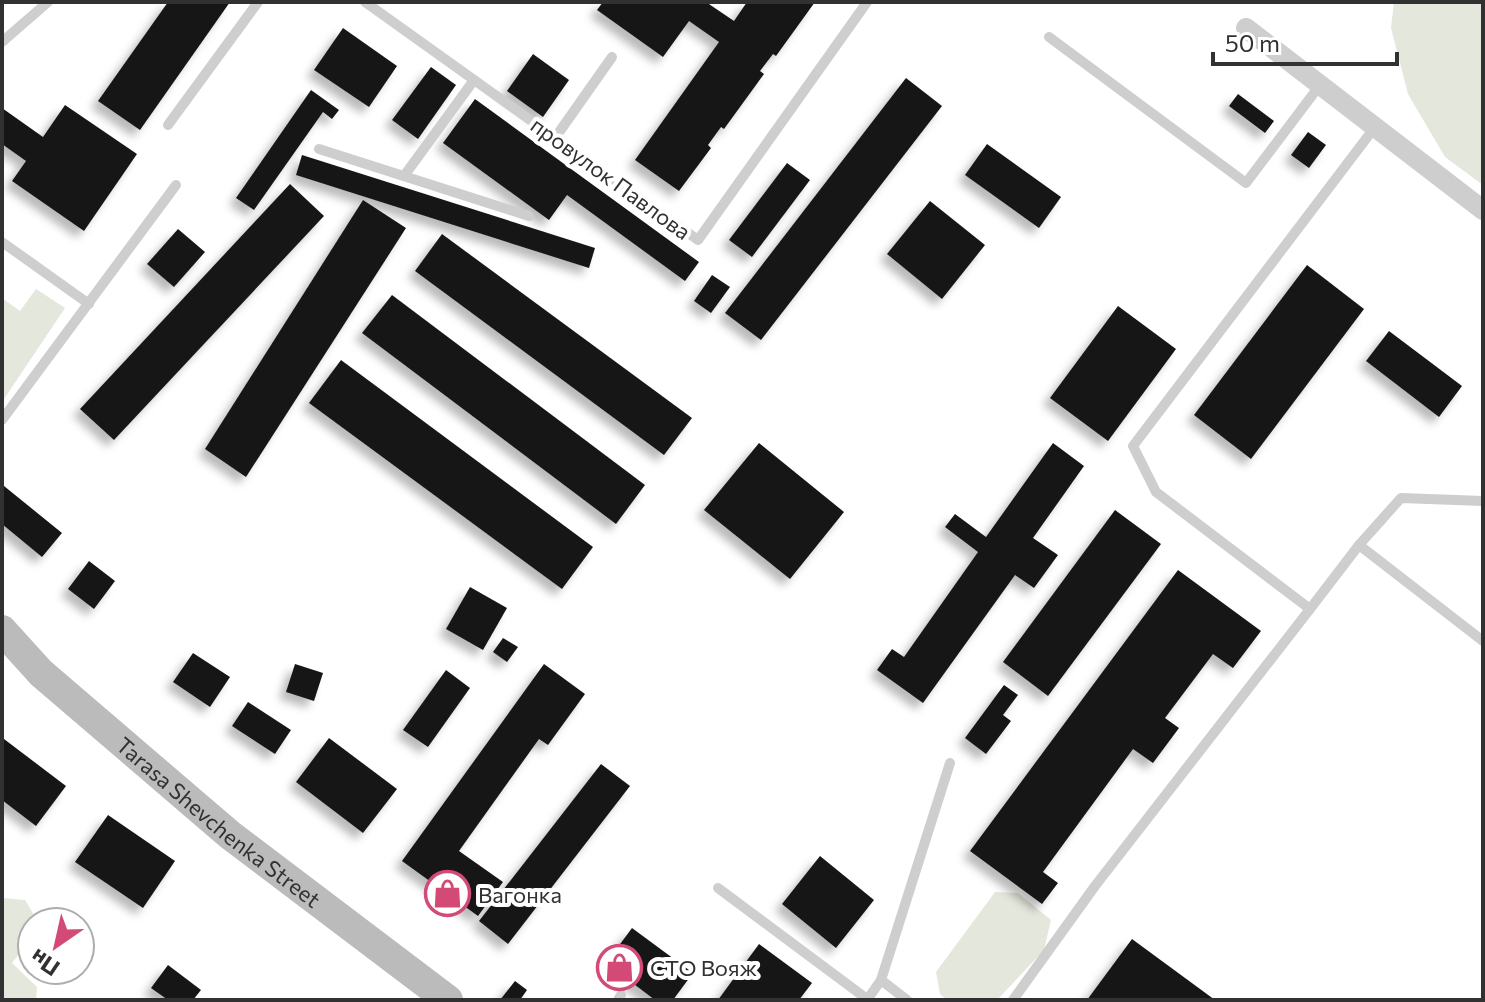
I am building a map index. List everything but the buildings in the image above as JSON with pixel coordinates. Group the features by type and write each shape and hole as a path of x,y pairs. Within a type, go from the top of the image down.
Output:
{"main road":[{"name":"Tarasa Shevchenka Street","path":"2,630 41,673 230,835 448,1000"}],"street":[{"path":"1246,28 1483,210"}],"lane":[{"path":"2,42 48,2"},
{"path":"168,125 258,2"},
{"name":"провулок Павлова","path":"365,2 698,240 867,2"},
{"path":"1049,37 1246,183 1320,85"},
{"path":"555,138 612,57"},
{"path":"404,176 474,80"},
{"path":"1310,609 1156,492 1133,446 1375,127"},
{"path":"319,149 529,216"},
{"path":"2,420 176,185"},
{"path":"2,242 89,304"},
{"path":"1013,1000 1095,886 1359,545 1401,498 1483,501"},
{"path":"1359,545 1483,641"},
{"path":"718,888 867,1000 881,980 950,763"},
{"path":"881,980 907,1000"}],"shaded area":[{"path":"1394,2 1483,2 1483,185 1445,157 1408,94 1391,28"},
{"path":"36,289 65,308 2,402 2,298 20,311"},
{"path":"995,892 1018,893 1051,920 1044,950 997,1000 947,1000 940,994 936,972"},
{"path":"2,898 25,900 29,906 16,906 16,958 12,963 16,967 16,986 36,986 36,1000 2,1000"}],"place":[{"name":"Вагонка","path":"447,894"},
{"name":"СТО Вояж","path":"619,967"}]}
